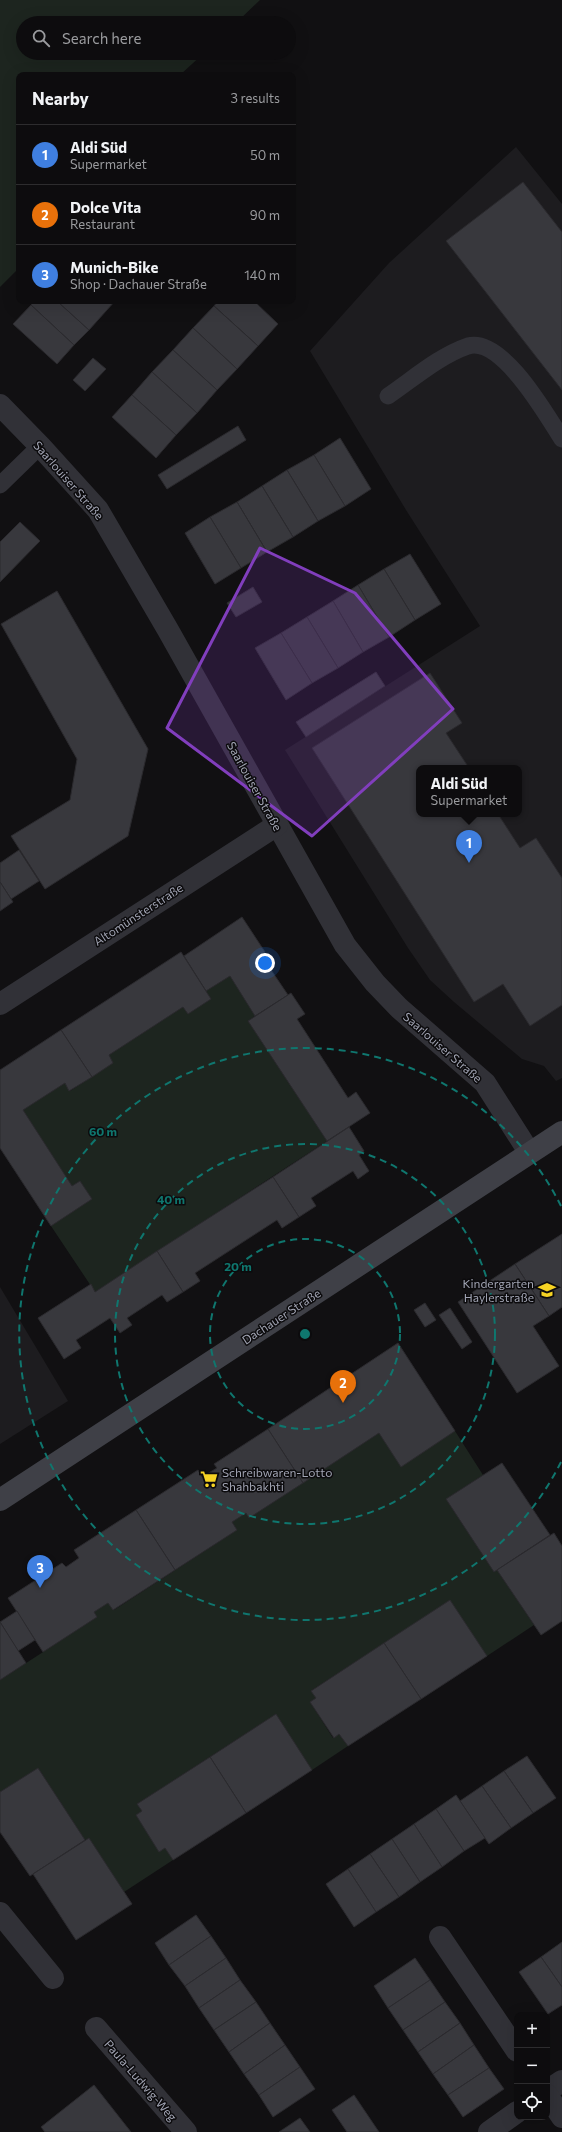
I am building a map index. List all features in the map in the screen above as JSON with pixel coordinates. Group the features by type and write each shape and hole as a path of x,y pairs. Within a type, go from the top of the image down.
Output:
{"main road":[{"name":"Dachauer Straße","path":"0,1500 562,1132"}],"street":[{"name":"Saarlouiser Straße","path":"0,405 40,446 98,510 168,630 345,945 375,983 399,1008 466,1064 485,1083 530,1152"},
{"name":"Altomünsterstraße","path":"0,1004 277,825"},
{"path":"0,1913 53,1978"},
{"path":"440,1937 515,2048"},
{"name":"Paula-Ludwig-Weg","path":"96,2028 186,2132"},
{"path":"550,2089 562,2081"},
{"path":"550,2099 562,2117"},
{"path":"489,2132 514,2114"}],"lane":[{"path":"388,396 447,356 470,346 485,348 504,359 520,376 562,439"},
{"path":"0,485 40,446"}],"highlighted area":[{"path":"260,548 355,593 453,709 312,836 167,728"}],"shaded area":[{"path":"0,0 260,0 243,16 16,16 16,60 196,60 183,72 16,72 16,271 0,287"},
{"path":"516,147 562,204 562,1078 556,1081 544,1066 522,1059 430,980 408,948 285,750 480,626 406,510 310,351 389,263"},
{"path":"230,976 255,1016 248,1021 327,1141 95,1292 51,1226 92,1199 80,1181 72,1186 23,1110 65,1083 70,1091 113,1063 109,1055 183,1007 188,1014 211,999 206,991"},
{"path":"0,1287 68,1401 0,1444"},
{"path":"455,1431 483,1475 446,1499 494,1572 497,1570 534,1625 487,1656 449,1601 312,1690 316,1698 310,1702 333,1738 339,1734 348,1746 312,1770 276,1714 137,1804 142,1811 136,1815 159,1851 165,1848 173,1860 124,1892 89,1838 85,1840 38,1768 0,1792 0,1680 97,1617 94,1612 108,1603 114,1610 237,1530 232,1522 246,1513 249,1518 379,1433 401,1466"}],"building":[{"path":"523,182 562,232 562,390 446,241"},
{"path":"60,304 89,330 74,345 31,305"},
{"path":"60,304 112,304 89,330"},
{"path":"216,304 257,304 278,324 258,346 214,306"},
{"path":"31,305 74,345 57,364 13,324"},
{"path":"214,306 258,346 237,369 193,328"},
{"path":"193,328 237,369 217,390 173,350"},
{"path":"173,350 217,390 197,413 152,372"},
{"path":"93,358 106,369 85,391 73,380"},
{"path":"152,372 197,413 176,435 132,395"},
{"path":"132,395 176,435 156,458 112,417"},
{"path":"238,426 246,440 167,489 158,475"},
{"path":"340,438 371,489 345,506 314,455"},
{"path":"314,455 345,506 318,521 287,470"},
{"path":"287,470 318,521 293,537 262,486"},
{"path":"262,486 293,537 267,552 237,502"},
{"path":"237,502 267,552 241,568 210,517"},
{"path":"210,517 241,568 215,584 185,533"},
{"path":"20,522 40,541 0,582 0,542"},
{"path":"410,554 441,604 415,620 384,569"},
{"path":"384,569 415,620 389,637 358,585"},
{"path":"358,585 389,637 363,652 333,601"},
{"path":"253,587 262,602 236,617 227,603"},
{"path":"57,591 148,749 128,836 45,889 11,836 70,800 77,759 1,624"},
{"path":"333,601 363,652 338,668 307,617"},
{"path":"307,617 338,668 312,683 281,633"},
{"path":"281,633 312,683 286,700 255,648"},
{"path":"376,672 385,686 306,737 296,722"},
{"path":"430,673 462,723 446,733 467,765 416,765 416,817 500,817 520,848 536,838 562,878 562,1005 530,1026 503,984 474,1002 312,748"},
{"path":"19,850 39,881 11,899 0,882 0,863"},
{"path":"0,882 13,902 0,911"},
{"path":"242,917 265,952 261,955 288,995 255,1016 230,976 206,991 184,956"},
{"path":"181,952 211,999 188,1014 183,1007 109,1055 113,1063 92,1077 61,1030"},
{"path":"291,993 305,1014 297,1019 348,1098 356,1092 370,1113 327,1141 248,1021"},
{"path":"61,1030 92,1077 69,1091 65,1083 23,1110 72,1186 80,1181 92,1199 51,1226 0,1148 0,1070"},
{"path":"349,1127 364,1151 359,1155 369,1171 358,1179 353,1171 311,1198 316,1206 299,1217 273,1177"},
{"path":"273,1177 299,1217 282,1228 277,1220 195,1273 200,1281 183,1292 157,1251"},
{"name":"Kindergarten Haylerstraße","path":"562,1234 562,1307 549,1316 515,1264"},
{"path":"157,1251 183,1292 167,1302 162,1295 127,1318 132,1325 120,1333 110,1318 76,1340 81,1348 64,1359 38,1318 91,1284 95,1292"},
{"path":"515,1264 549,1316 533,1326 559,1366 517,1393 458,1302"},
{"path":"425,1303 436,1320 425,1327 414,1310"},
{"path":"450,1308 472,1342 462,1349 439,1315"},
{"path":"398,1343 455,1431 401,1467 379,1433 303,1483 268,1429"},
{"path":"268,1429 303,1483 249,1518 246,1513 232,1522 237,1530 175,1570 136,1510 198,1470 202,1477 217,1468 214,1464"},
{"path":"502,1463 550,1535 494,1572 446,1499"},
{"path":"136,1510 175,1570 113,1610 108,1603 94,1612 97,1617 43,1652 8,1598 62,1563 66,1567 79,1558 74,1550"},
{"path":"554,1533 562,1546 562,1621 541,1635 497,1570"},
{"path":"450,1600 487,1656 421,1699 384,1643"},
{"path":"17,1611 35,1640 18,1651 0,1622"},
{"path":"0,1622 26,1663 0,1680"},
{"path":"384,1643 421,1699 348,1746 339,1734 334,1738 310,1702 316,1698 311,1691"},
{"path":"276,1714 312,1770 246,1813 210,1757"},
{"path":"527,1756 556,1798 533,1813 504,1771"},
{"path":"210,1757 246,1813 173,1860 165,1848 159,1852 136,1815 142,1811 137,1804"},
{"path":"38,1768 85,1840 30,1876 0,1832 0,1792"},
{"path":"504,1771 533,1813 511,1828 482,1786"},
{"path":"482,1786 511,1828 489,1844 460,1801"},
{"path":"456,1795 485,1838 464,1851 436,1809"},
{"path":"436,1809 464,1851 442,1867 414,1824"},
{"path":"414,1824 442,1867 420,1882 392,1839"},
{"path":"89,1838 132,1904 76,1940 33,1874"},
{"path":"392,1839 420,1882 399,1897 370,1854"},
{"path":"370,1854 399,1897 376,1912 348,1869"},
{"path":"348,1869 376,1912 354,1927 326,1884"},
{"path":"196,1915 211,1936 169,1965 155,1943"},
{"path":"211,1936 226,1958 185,1986 169,1965"},
{"path":"562,1942 562,1987 541,1957"},
{"path":"541,1957 562,1987 562,2005 550,2013 547,2012 519,1972"},
{"path":"226,1958 240,1980 199,2008 185,1986"},
{"path":"415,1958 430,1980 388,2008 374,1986"},
{"path":"240,1980 256,2002 214,2030 199,2008"},
{"path":"430,1980 445,2002 403,2030 388,2008"},
{"path":"256,2002 270,2023 229,2052 214,2030"},
{"path":"445,2002 460,2023 418,2052 403,2030"},
{"path":"270,2023 285,2045 244,2074 229,2052"},
{"path":"460,2023 474,2045 433,2074 418,2052"},
{"path":"285,2045 300,2067 259,2095 244,2074"},
{"path":"474,2045 489,2068 448,2095 433,2074"},
{"path":"300,2067 315,2089 273,2117 259,2095"},
{"path":"489,2068 504,2089 463,2117 448,2095"},
{"path":"94,2085 131,2132 45,2132 41,2127"},
{"path":"354,2095 379,2132 347,2132 332,2110"},
{"path":"300,2118 310,2132 279,2132"}],"place":[{"name":"Aldi Süd","path":"469,863"},
{"name":"Kindergarten Haylerstraße","path":"547,1290"},
{"name":"Dolce Vita","path":"343,1403"},
{"name":"Schreibwaren-Lotto Shahbakhti","path":"209,1479"},
{"name":"Munich-Bike","path":"40,1588"}]}
